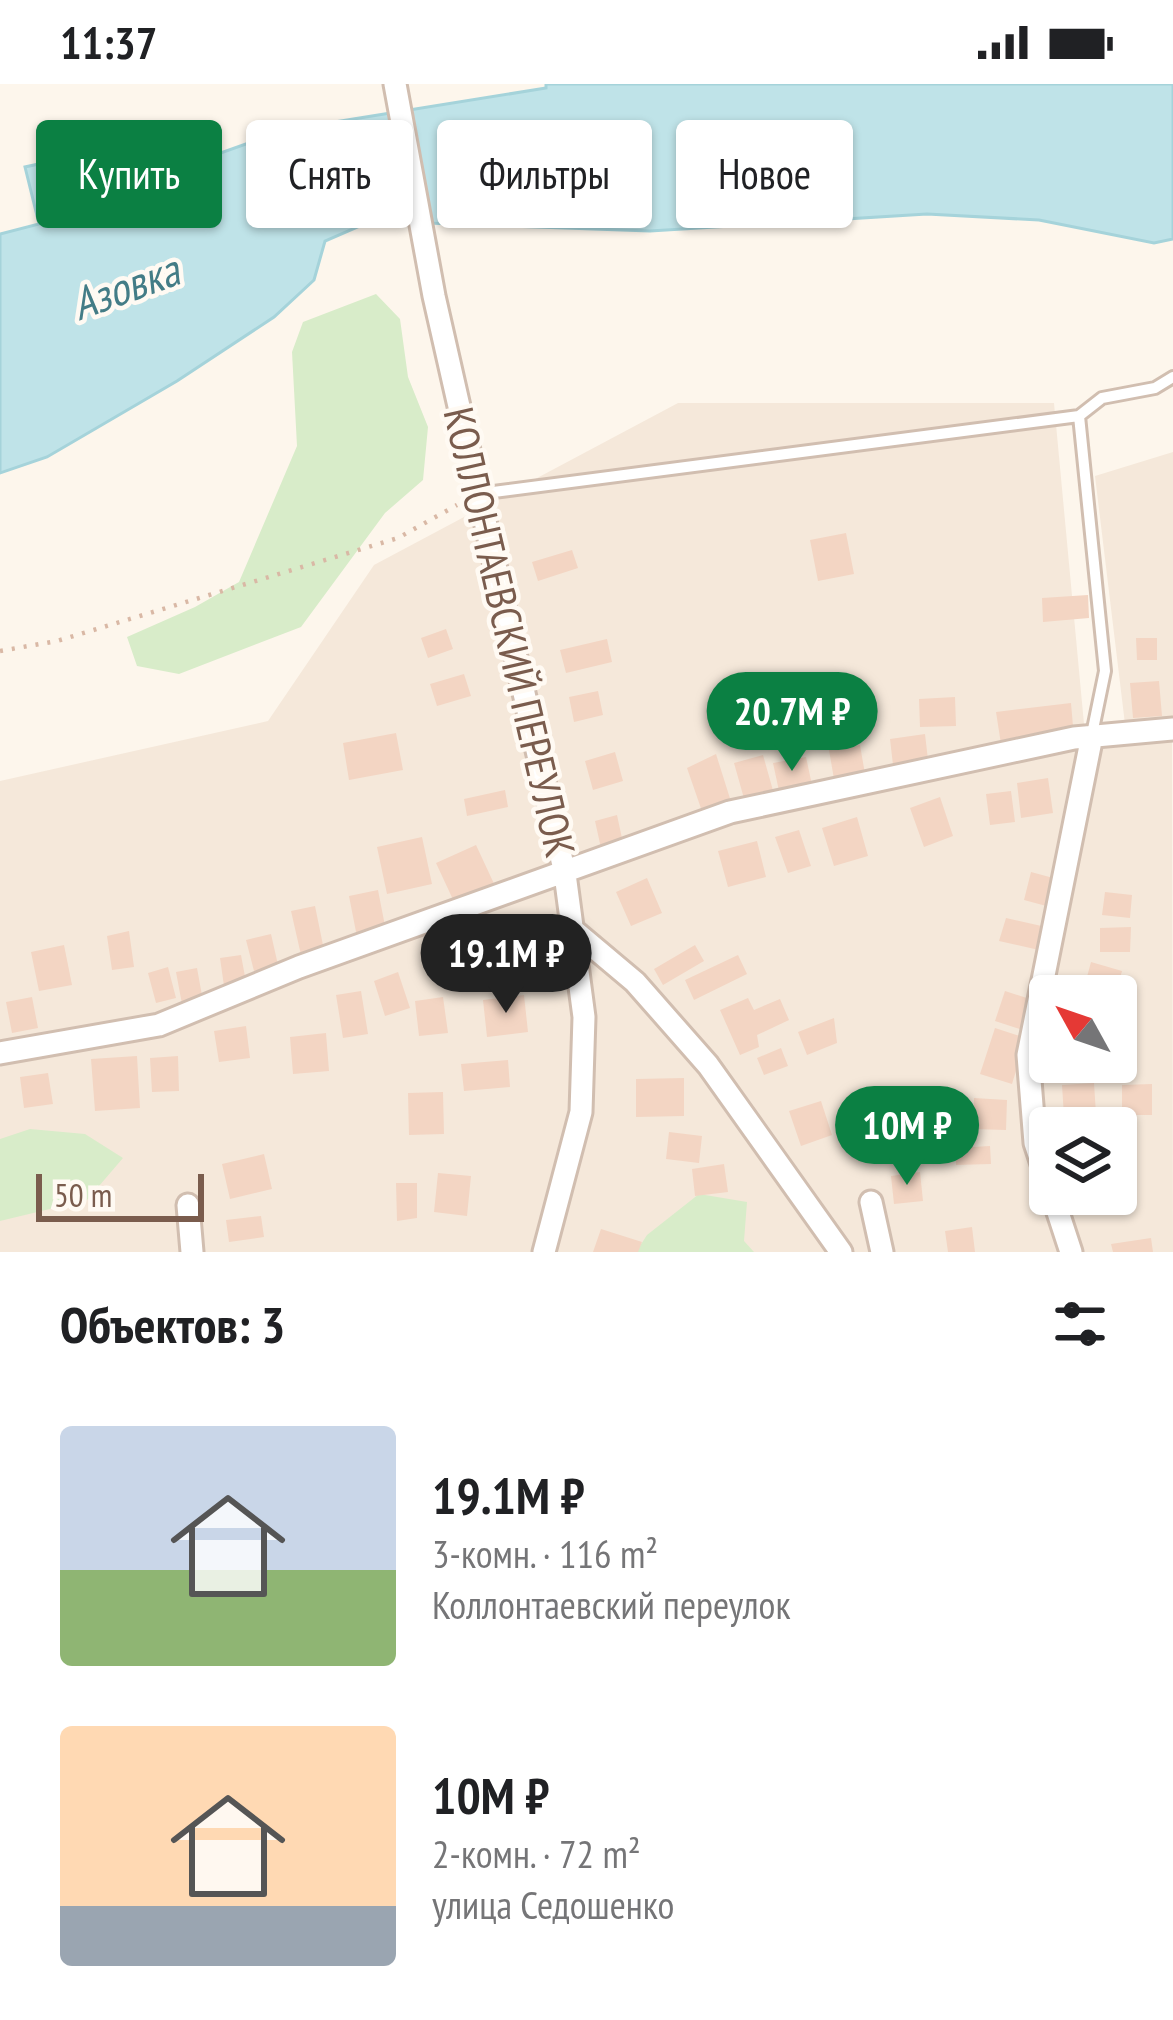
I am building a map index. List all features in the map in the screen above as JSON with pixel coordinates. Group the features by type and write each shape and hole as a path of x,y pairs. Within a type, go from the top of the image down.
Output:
{"street":[{"name":"КОЛЛОНТАЕВСКИЙ ПЕРЕУЛОК","path":"394,84 434,296 565,874 584,1017 581,1112 544,1252"},
{"path":"0,1052 159,1025 299,968 730,812 1092,736 1173,729"},
{"path":"1032,1107 1028,1055 1092,736"},
{"path":"572,928 634,982 708,1065 842,1252"},
{"path":"871,1202 882,1252"},
{"path":"188,1205 192,1252"},
{"path":"1059,1215 1071,1252"}],"lane":[{"path":"478,494 1079,416 1102,398 1155,388 1173,377"},
{"path":"1079,416 1106,671 1092,736"}],"path":[{"path":"0,651 57,641 398,538 478,494"}],"shaded area":[{"path":"678,403 1054,403 1084,724 1172,741 1173,1252 0,1252 0,781 268,721 374,565"},
{"path":"1173,452 1173,719 1125,724 1095,476"}],"green space":[{"path":"376,294 400,319 408,377 428,427 423,480 385,513 301,627 179,674 137,666 127,637 239,582 297,446 292,352 303,322"},
{"path":"30,1129 85,1134 123,1158 87,1200 0,1221 0,1139"},
{"path":"699,1194 747,1202 744,1241 754,1252 636,1252 647,1235"}],"water":[{"path":"546,84 1173,84 1173,239 1154,243 1039,220 927,214 853,219 853,120 676,120 676,228 699,228 650,231 566,228 652,228 652,120 437,120 437,223 413,223 413,120 347,120 546,88"},
{"name":"Азовка","path":"246,144 246,228 355,228 325,241 314,280 274,317 47,457 0,473 0,234 36,225 222,228 222,152"},
{"path":"36,165 36,212 25,167"}],"building":[{"path":"846,533 854,574 818,581 810,540"},
{"path":"572,550 578,568 538,581 532,562"},
{"path":"1088,595 1089,618 1043,622 1042,598"},
{"path":"446,629 453,649 428,658 421,638"},
{"path":"1136,638 1157,638 1157,660 1137,660"},
{"path":"607,639 612,662 566,673 560,650"},
{"path":"464,674 471,696 437,706 430,684"},
{"path":"1159,681 1162,716 1133,718 1130,683"},
{"path":"598,691 603,715 574,722 569,697"},
{"path":"955,697 956,726 920,727 919,699"},
{"path":"1071,703 1074,738 1001,744 996,712"},
{"path":"396,733 403,770 349,780 343,743"},
{"path":"925,734 928,760 893,765 890,739"},
{"path":"860,745 865,774 834,779 829,750"},
{"path":"615,752 623,781 593,790 585,761"},
{"path":"716,754 733,808 705,820 687,768"},
{"path":"763,755 774,794 745,802 734,763"},
{"path":"806,757 812,785 779,791 773,763"},
{"path":"1048,778 1053,813 1021,818 1017,783"},
{"path":"505,790 508,807 467,816 464,799"},
{"path":"1011,791 1015,822 990,825 986,794"},
{"path":"940,797 953,836 924,847 910,808"},
{"path":"617,815 623,843 601,848 595,821"},
{"path":"857,817 868,856 834,866 822,828"},
{"path":"799,830 811,866 788,873 775,837"},
{"path":"422,837 432,884 387,894 377,847"},
{"path":"757,841 766,877 728,887 718,851"},
{"path":"476,845 496,888 456,906 436,863"},
{"path":"1031,872 1057,879 1050,907 1024,900"},
{"path":"647,878 662,913 631,926 616,892"},
{"path":"378,890 386,931 357,937 349,896"},
{"path":"1105,892 1132,895 1130,918 1102,915"},
{"path":"315,906 324,950 301,955 291,911"},
{"path":"1006,918 1046,927 1039,950 999,941"},
{"path":"1131,927 1130,952 1100,952 1100,928"},
{"path":"129,931 134,967 112,970 107,936"},
{"path":"271,934 278,965 254,971 246,940"},
{"path":"478,944 483,979 441,985 437,950"},
{"path":"64,945 72,985 39,991 31,952"},
{"path":"695,945 704,961 663,985 654,969"},
{"path":"533,947 535,979 498,982 496,949"},
{"path":"241,955 246,982 224,986 220,958"},
{"path":"738,955 747,974 694,1000 685,980"},
{"path":"1091,962 1122,971 1121,975 1088,975"},
{"path":"168,967 176,998 156,1003 148,973"},
{"path":"197,968 203,1001 182,1004 176,972"},
{"path":"398,972 410,1008 385,1016 374,981"},
{"path":"361,991 368,1034 343,1038 336,995"},
{"path":"1005,991 1029,999 1026,1031 995,1021"},
{"path":"524,995 528,1032 487,1037 483,1000"},
{"path":"32,997 38,1028 12,1033 6,1002"},
{"path":"443,997 448,1033 419,1036 415,1001"},
{"path":"748,998 754,1010 780,999 789,1020 757,1035 759,1047 740,1055 720,1010"},
{"path":"834,1018 837,1043 807,1055 798,1032"},
{"path":"246,1026 250,1058 219,1062 214,1031"},
{"path":"995,1028 1026,1038 1012,1084 980,1074"},
{"path":"326,1033 329,1071 293,1074 290,1037"},
{"path":"781,1048 788,1066 764,1075 757,1058"},
{"path":"137,1056 140,1108 95,1111 91,1059"},
{"path":"178,1056 179,1091 152,1092 150,1058"},
{"path":"508,1060 510,1087 464,1091 461,1064"},
{"path":"48,1073 53,1104 24,1108 20,1077"},
{"path":"684,1078 684,1116 636,1117 636,1079"},
{"path":"1094,1083 1096,1107 1063,1107 1062,1085"},
{"path":"1152,1084 1152,1115 1137,1115 1137,1107 1122,1107 1122,1085"},
{"path":"443,1092 444,1134 409,1135 408,1093"},
{"path":"974,1098 1007,1100 1006,1130 973,1129"},
{"path":"821,1101 832,1135 801,1146 789,1111"},
{"path":"669,1132 702,1136 699,1163 666,1159"},
{"path":"990,1146 991,1164 956,1165 956,1148"},
{"path":"264,1154 272,1189 230,1199 222,1164"},
{"path":"724,1164 728,1192 695,1196 692,1169"},
{"path":"920,1172 923,1201 894,1204 891,1176"},
{"path":"438,1173 471,1176 467,1216 434,1212"},
{"path":"396,1183 417,1183 417,1218 397,1221"},
{"path":"261,1216 264,1237 229,1242 226,1220"},
{"path":"972,1227 975,1252 948,1252 945,1231"},
{"path":"601,1229 642,1242 638,1252 593,1252"},
{"path":"1151,1238 1153,1252 1113,1252 1111,1244"}]}
